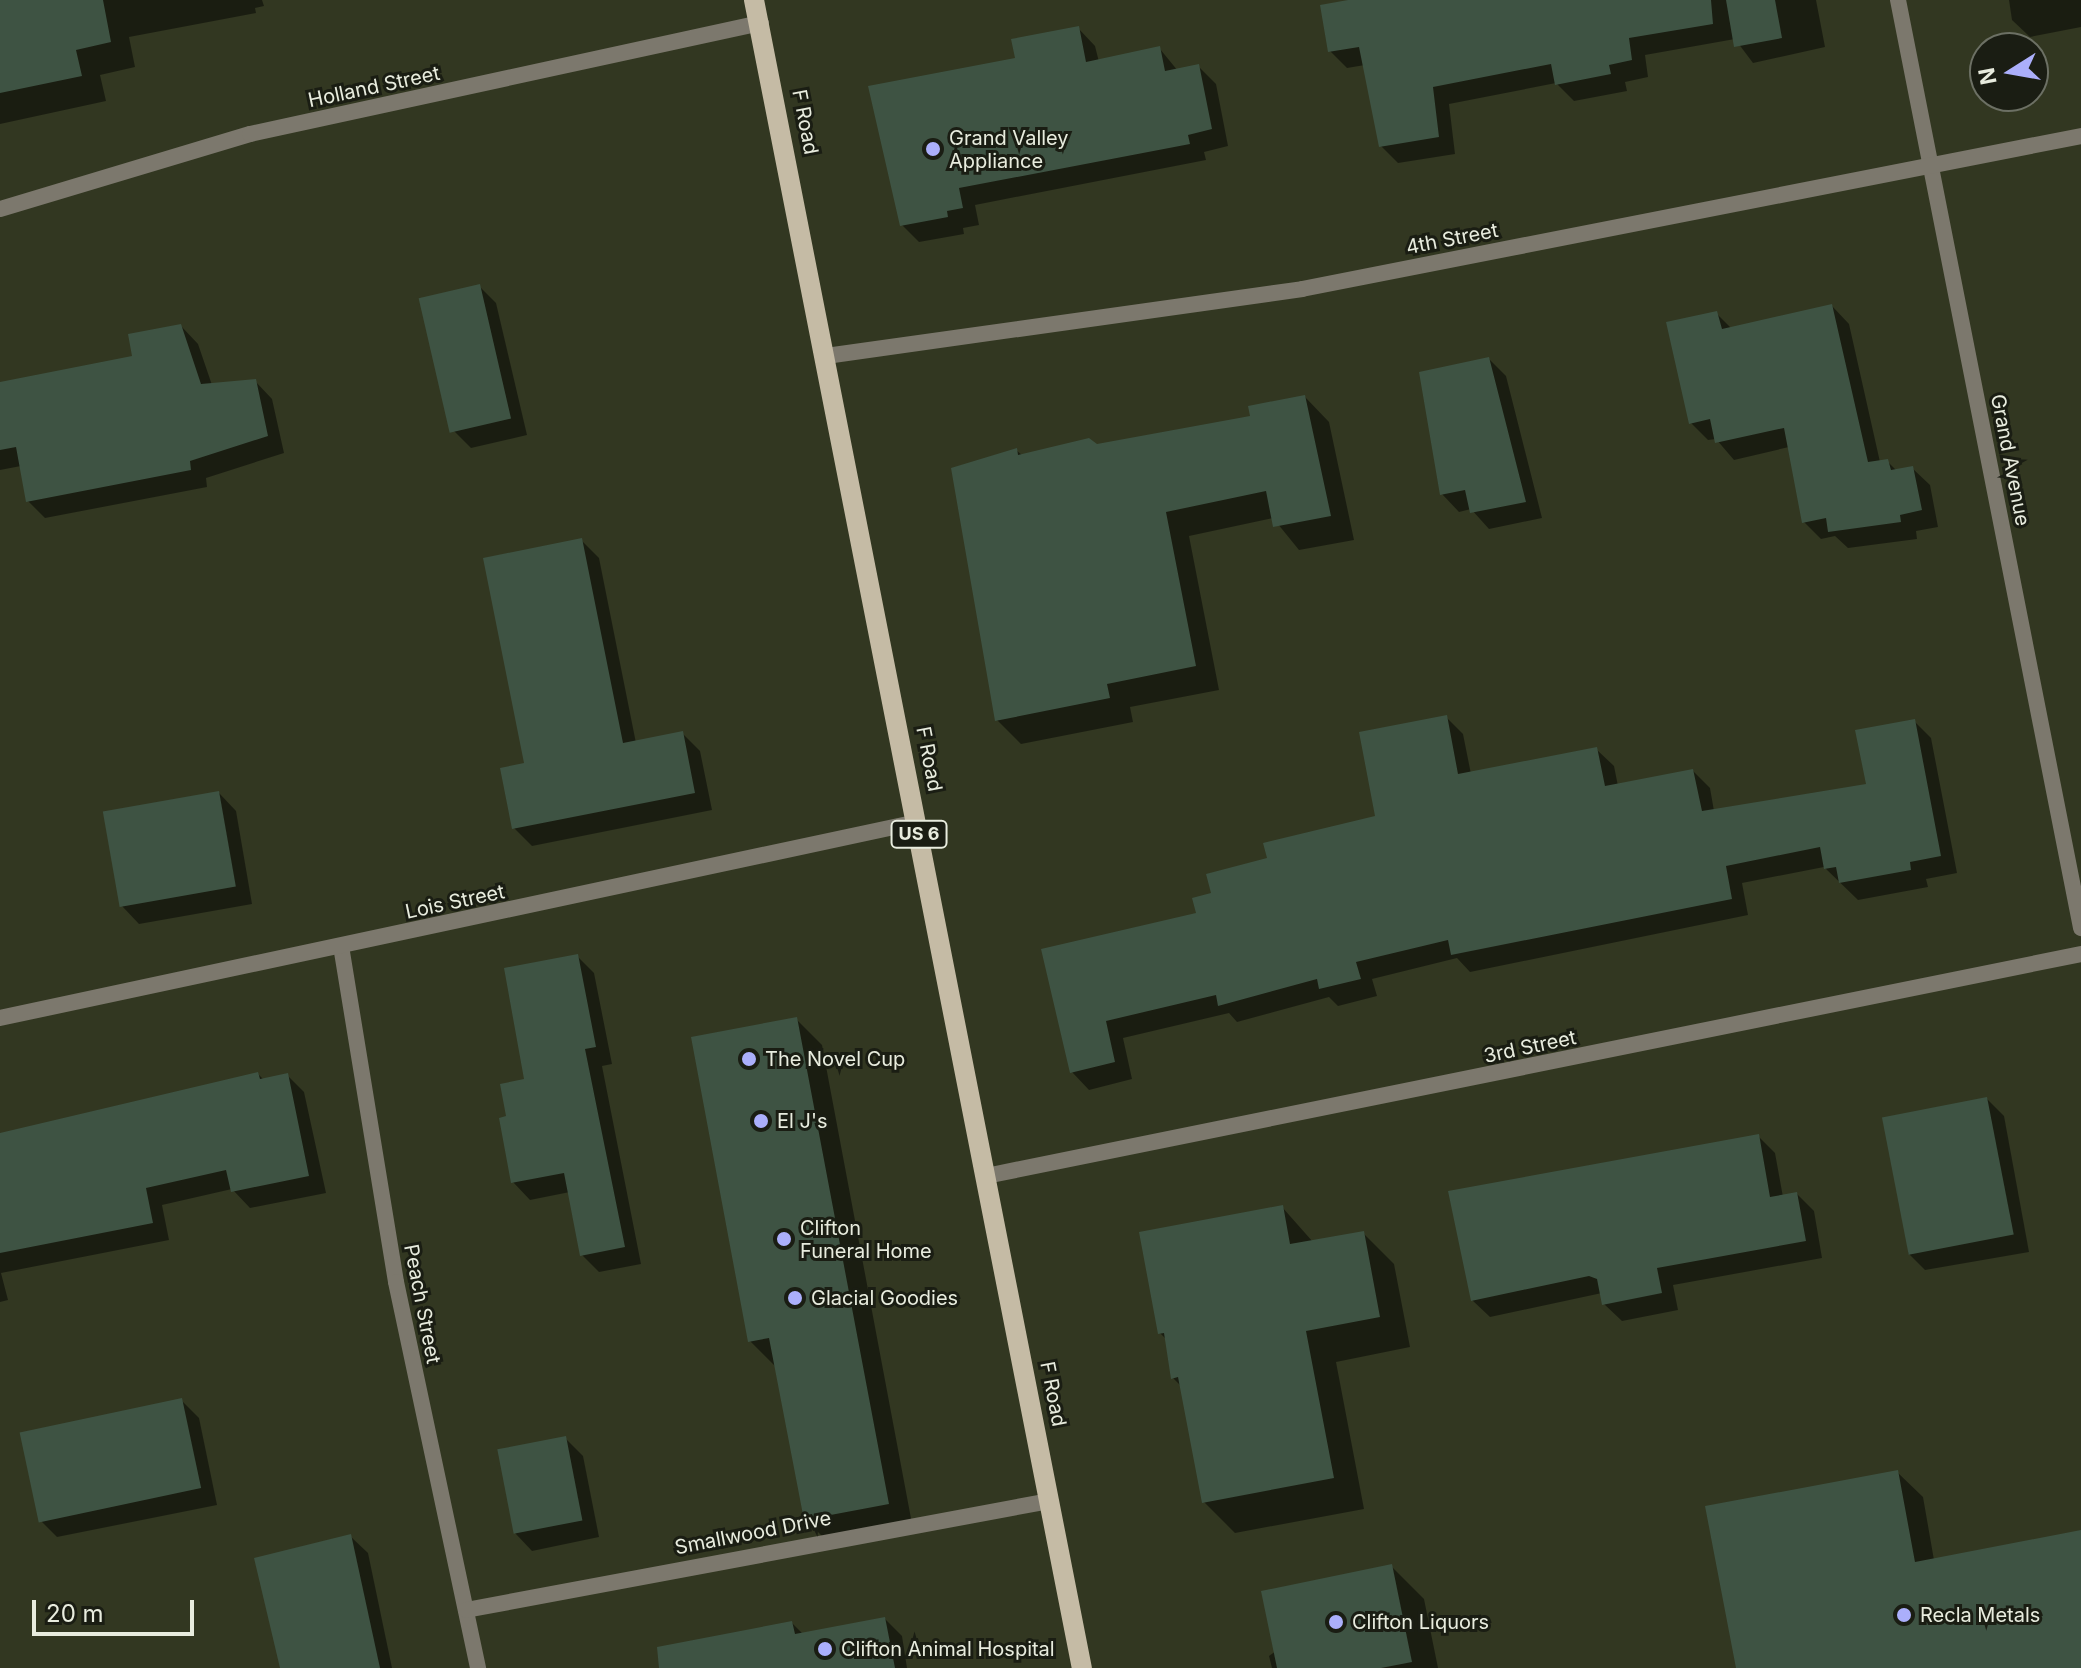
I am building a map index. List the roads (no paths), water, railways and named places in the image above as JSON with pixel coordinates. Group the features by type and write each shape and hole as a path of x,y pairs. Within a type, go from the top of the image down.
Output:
{"main road":[{"name":"F Road","path":"754,0 761,23 1082,1668"}],"street":[{"name":"Grand Avenue","path":"1898,0 1933,164 2081,928"},
{"name":"Holland Street","path":"0,209 250,134 761,23"},
{"name":"4th Street","path":"826,356 1302,289 2081,136"},
{"name":"Lois Street","path":"0,1018 917,822"},
{"name":"Peach Street","path":"341,946 396,1282 478,1668"},
{"name":"3rd Street","path":"986,1176 2081,954"},
{"name":"Smallwood Drive","path":"466,1610 1049,1501"}],"place":[{"name":"Grand Valley Appliance","path":"933,149"},
{"name":"The Novel Cup","path":"749,1059"},
{"name":"El J's","path":"761,1121"},
{"name":"Clifton Funeral Home","path":"784,1239"},
{"name":"Glacial Goodies","path":"795,1298"},
{"name":"Recla Metals","path":"1904,1615"},
{"name":"Clifton Liquors","path":"1336,1622"},
{"name":"Clifton Animal Hospital","path":"825,1649"}]}
